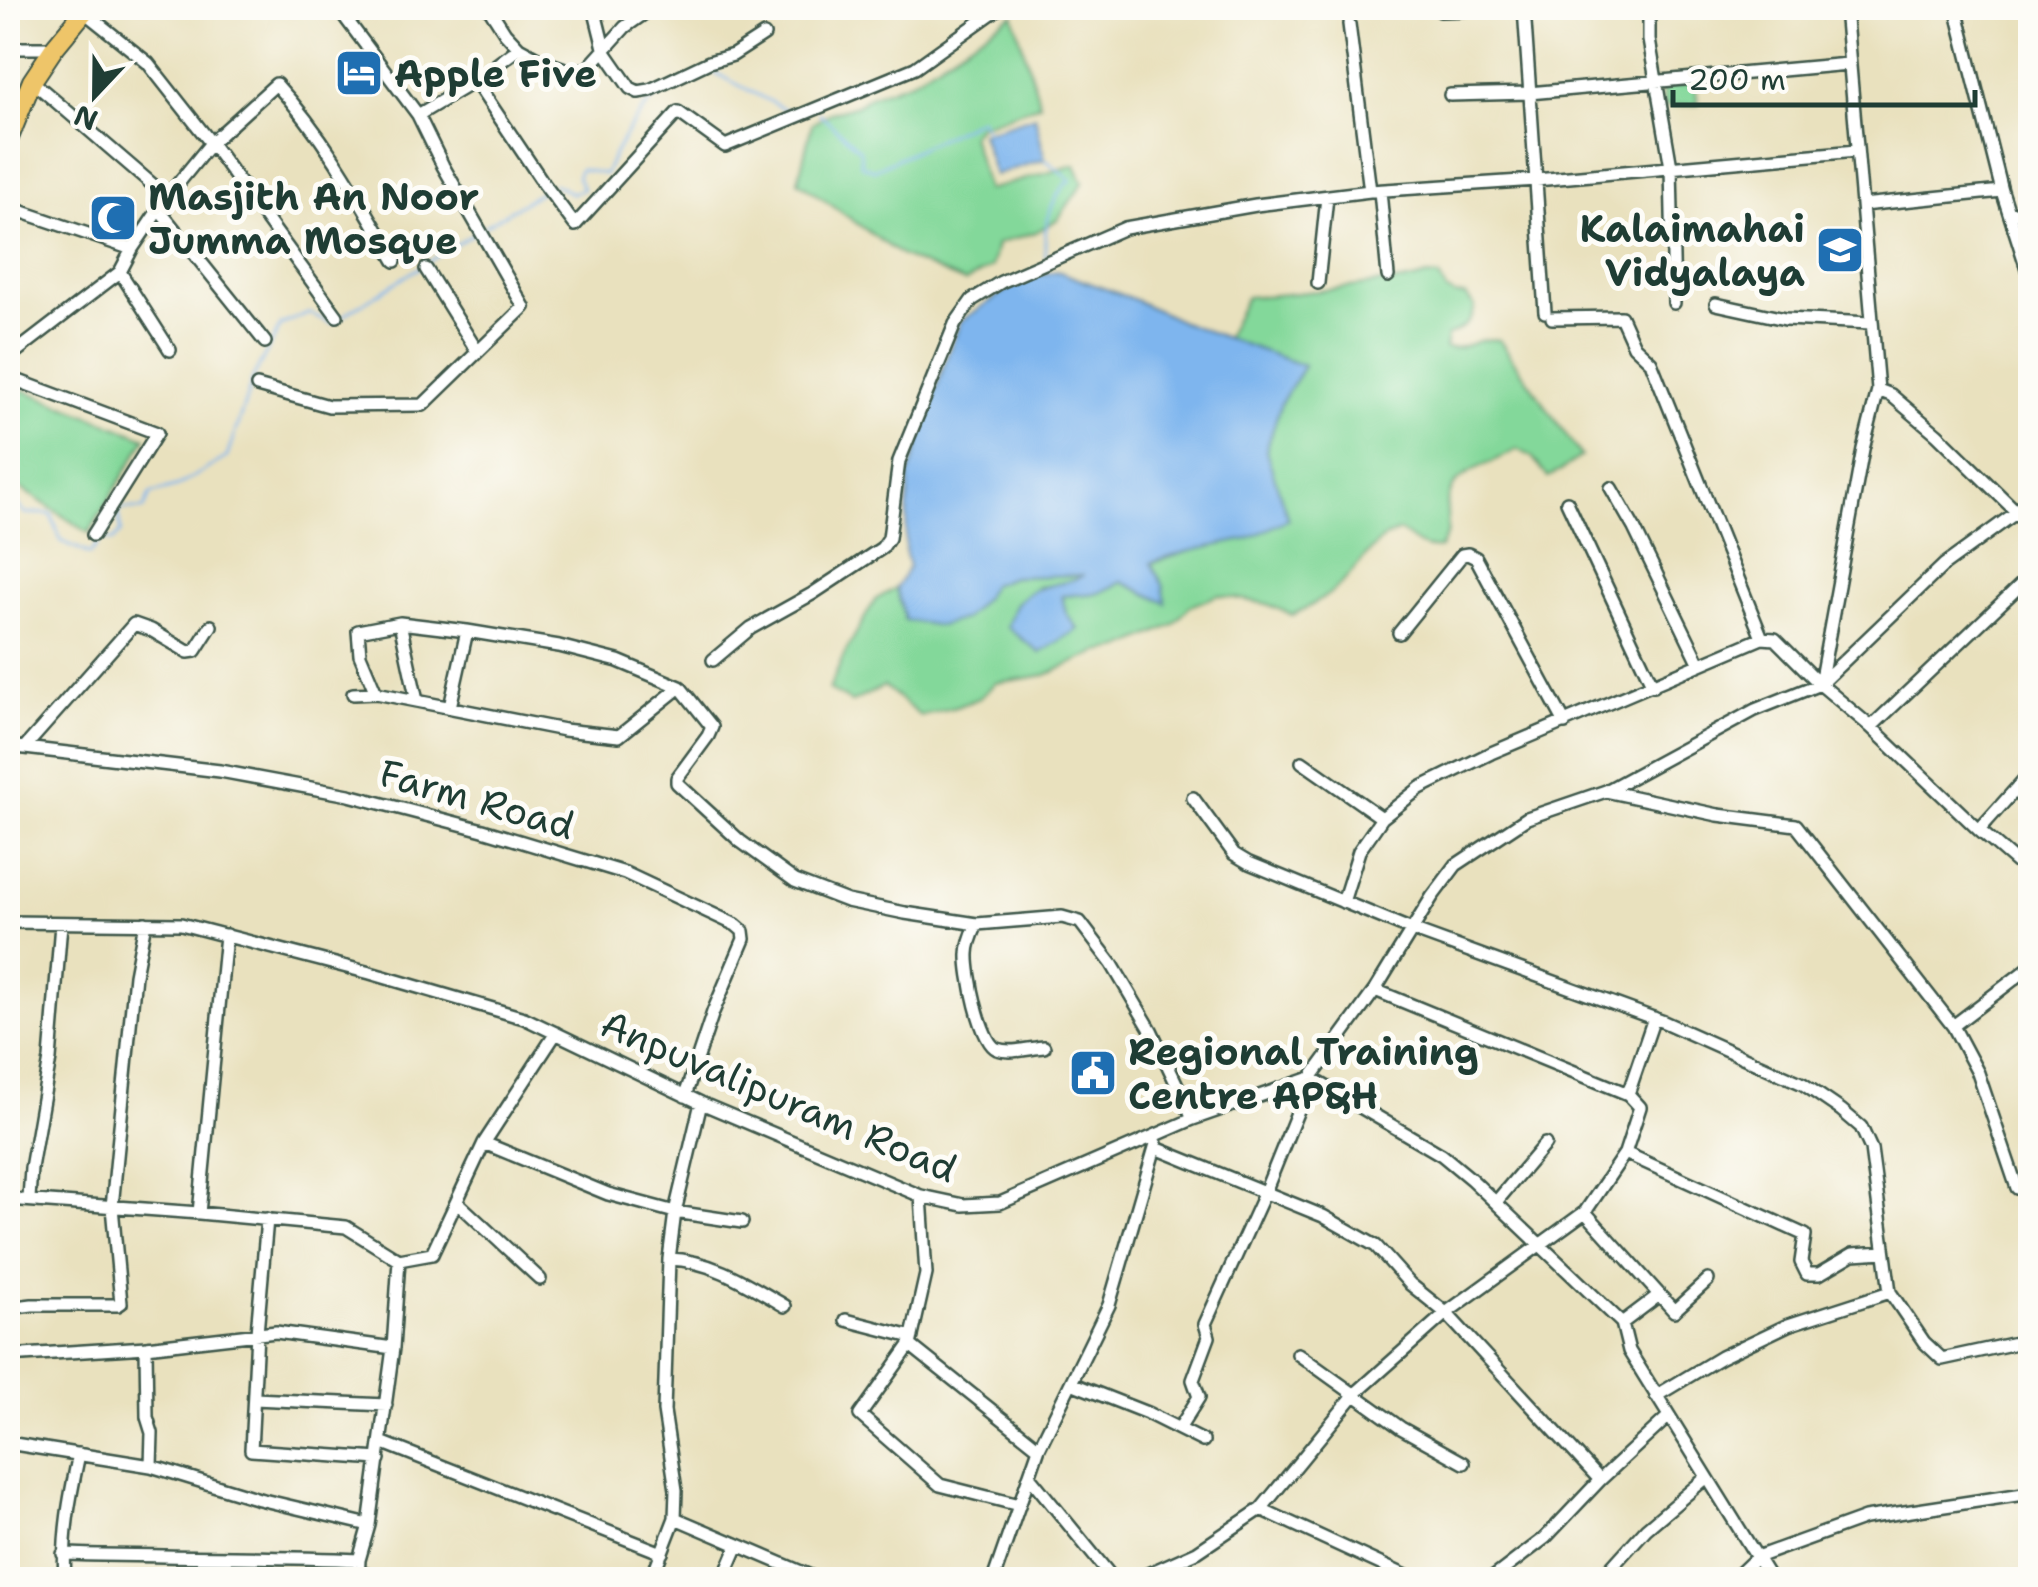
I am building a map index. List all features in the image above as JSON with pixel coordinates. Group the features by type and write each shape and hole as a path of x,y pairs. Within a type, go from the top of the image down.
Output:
{"main road":[{"path":"8,140 32,81 85,9"}],"street":[{"path":"256,386 329,406 423,405 524,307 418,115 338,8"},
{"path":"489,8 505,34 520,48 570,71 587,69 625,27 652,8"},
{"path":"594,8 605,52 630,88 638,92 733,55 764,35"},
{"path":"475,80 575,224 678,112 724,146 915,68 999,8"},
{"path":"1440,11 1525,8 1548,315 1620,317 1634,346 1651,362 1762,638"},
{"path":"1649,8 1655,82 1672,167 1674,303"},
{"path":"1820,684 1863,449 1878,390 1845,8"},
{"path":"1956,8 2002,191 2030,278"},
{"path":"85,9 148,63 337,316"},
{"path":"1349,24 1388,276"},
{"path":"8,48 54,48"},
{"path":"418,115 520,48"},
{"path":"1450,96 1529,93 1848,64"},
{"path":"32,81 167,197"},
{"path":"8,358 120,272 167,197 211,143 276,84 305,115 395,261"},
{"path":"713,660 751,628 882,548 889,538 900,461 955,324 972,300 1001,282 1125,228 1256,205 1375,191 1856,151"},
{"path":"1862,206 2002,191"},
{"path":"1318,284 1327,198"},
{"path":"8,207 132,249"},
{"path":"2011,215 2030,208"},
{"path":"159,210 266,342"},
{"path":"426,269 477,352"},
{"path":"120,272 170,350"},
{"path":"1716,304 1785,319 1871,323"},
{"path":"8,378 158,433 93,535"},
{"path":"1878,390 1891,395 1938,434 2030,525"},
{"path":"1611,488 1700,664"},
{"path":"1179,1429 1200,1397 1193,1380 1209,1337 1205,1324 1311,1078 1375,990 1456,864 1527,818 1606,791 1755,710 1820,684 1944,564 2017,512 2030,498"},
{"path":"1567,502 1652,686"},
{"path":"1399,633 1462,556 1476,558 1565,722"},
{"path":"1871,727 2030,576"},
{"path":"400,623 417,700"},
{"path":"376,693 360,655 358,631 400,623 559,646 618,661 680,687 712,727 677,783 740,840 795,881 847,901 976,924 1062,917 1080,922 1112,964 1152,1030 1194,1119"},
{"path":"26,747 134,624 188,652 195,651 211,626"},
{"path":"450,707 467,630"},
{"path":"1343,902 1359,852 1382,818 1420,788 1492,753 1762,638 1774,639 2030,874"},
{"path":"354,694 376,693 564,730 620,736 680,687"},
{"name":"Farm Road","path":"8,746 220,771 349,794 484,830 625,874 736,924 744,939 713,1012 685,1096"},
{"path":"1302,762 1382,818"},
{"path":"1979,830 2030,773"},
{"path":"1606,791 1718,815 1796,824 1953,1026 1978,1073 2017,1188"},
{"path":"1193,798 1234,854 1249,863 1412,930 1654,1018 1803,1084 1861,1127 1871,1149 1890,1292 1924,1342 1942,1360 2030,1340"},
{"name":"Anpuvalipuram Road","path":"8,922 181,924 524,1018 701,1103 920,1196 962,1206 1000,1203 1156,1142 1194,1119 1311,1078"},
{"path":"8,1308 120,1304 112,1207 135,975 146,923"},
{"path":"28,1200 50,1059 61,924"},
{"path":"976,924 968,958 988,1042 1009,1051 1044,1047"},
{"path":"199,1212 226,935"},
{"path":"1953,1026 2030,966"},
{"path":"1134,1580 1197,1552 1261,1509 1355,1394 1446,1313 1585,1212 1625,1153 1640,1107 1628,1094 1375,990"},
{"path":"1628,1094 1654,1018"},
{"path":"8,1199 346,1227 400,1260 432,1254 484,1142 556,1033"},
{"path":"1311,1078 1442,1155 1541,1243 1622,1323 1629,1351 1771,1580"},
{"path":"652,1580 675,1518 676,1490 664,1411 668,1260 674,1212 701,1103"},
{"path":"484,1142 608,1194 674,1212 742,1222"},
{"path":"993,1580 1039,1448 1109,1305 1156,1142 1323,1216 1376,1246 1410,1284 1446,1313 1600,1480"},
{"path":"1496,1202 1544,1144"},
{"path":"1625,1153 1805,1235 1801,1262 1807,1274 1819,1274 1853,1254 1884,1252"},
{"path":"920,1196 926,1274 911,1341 860,1415 940,1485 1019,1505"},
{"path":"457,1202 540,1278"},
{"path":"1585,1212 1674,1311 1708,1280"},
{"path":"267,1219 250,1448 254,1452 379,1459"},
{"path":"359,1570 370,1525 394,1348 400,1260"},
{"path":"668,1260 694,1261 739,1279 785,1306"},
{"path":"1656,1396 1788,1325 1890,1292"},
{"path":"1622,1323 1660,1295"},
{"path":"846,1320 911,1341 1039,1448"},
{"path":"8,1356 146,1348 276,1332 394,1348"},
{"path":"146,1348 151,1466"},
{"path":"1298,1354 1401,1428 1464,1463"},
{"path":"1070,1383 1146,1413 1202,1442"},
{"path":"254,1400 386,1405"},
{"path":"1490,1580 1545,1538 1669,1416"},
{"path":"381,1442 662,1553"},
{"path":"8,1444 151,1466 258,1499 370,1525"},
{"path":"64,1580 67,1510 79,1454"},
{"path":"1029,1476 1114,1580"},
{"path":"1600,1580 1646,1529 1707,1477"},
{"path":"1733,1580 1757,1557 1865,1518 2030,1493"},
{"path":"1261,1509 1415,1580"},
{"path":"675,1518 820,1580"},
{"path":"723,1580 738,1545"},
{"path":"63,1554 237,1556 359,1570 383,1580"}],"green space":[{"path":"1013,14 1040,104 978,126 971,135 987,190 1075,165 1083,183 1058,219 1036,232 997,244 992,267 965,282 902,256 798,181 812,124 911,81"},
{"path":"1695,83 1698,104 1664,107 1662,86"},
{"path":"1439,277 1446,290 1465,296 1475,306 1466,325 1447,336 1445,348 1499,340 1581,456 1548,477 1532,457 1517,449 1476,469 1458,480 1452,489 1447,504 1447,533 1440,548 1423,547 1400,531 1391,534 1334,590 1292,615 1267,604 1218,595 1190,606 1173,625 1122,648 1098,652 1046,675 995,683 980,698 920,716 884,686 852,702 829,690 875,600 896,588 905,620 984,598 991,585 1013,577 1089,574 1065,584 1038,587 1066,613 1061,596 1099,593 1122,582 1163,585 1150,564 1287,520 1266,451 1281,403 1304,366 1226,338 1246,297"},
{"path":"8,384 146,438 89,533 8,480"}],"water":[{"path":"1035,116 1045,159 994,175 981,133"},
{"path":"1057,271 1304,366 1281,403 1266,451 1288,519 1248,539 1151,563 1163,585 1166,603 1122,582 1099,593 1062,596 1066,613 1078,629 1040,653 1007,627 1015,605 1032,591 1084,575 1012,577 991,585 964,619 939,626 905,620 896,588 909,567 905,550 909,475 961,321 1025,278"}],"waterway":[{"path":"708,69 794,114"},
{"path":"553,184 572,193 583,189 577,177 580,169 605,174 629,129 662,90"},
{"path":"819,113 860,150 861,165 874,170 980,119 987,132"},
{"path":"1046,160 1071,180 1058,195 1049,215 1046,257"},
{"path":"485,226 542,191"},
{"path":"341,317 474,233"},
{"path":"8,496 25,513 51,514 61,541 90,554 102,538 113,541 121,532 118,509 144,509 150,494 178,486 227,457 253,378 281,325 308,313 334,321"}],"place":[{"name":"Apple Five","path":"359,73"},
{"name":"Masjith An Noor Jumma Mosque","path":"113,218"},
{"name":"Kalaimahai Vidyalaya","path":"1840,250"},
{"name":"Regional Training Centre AP&H","path":"1093,1073"}]}
